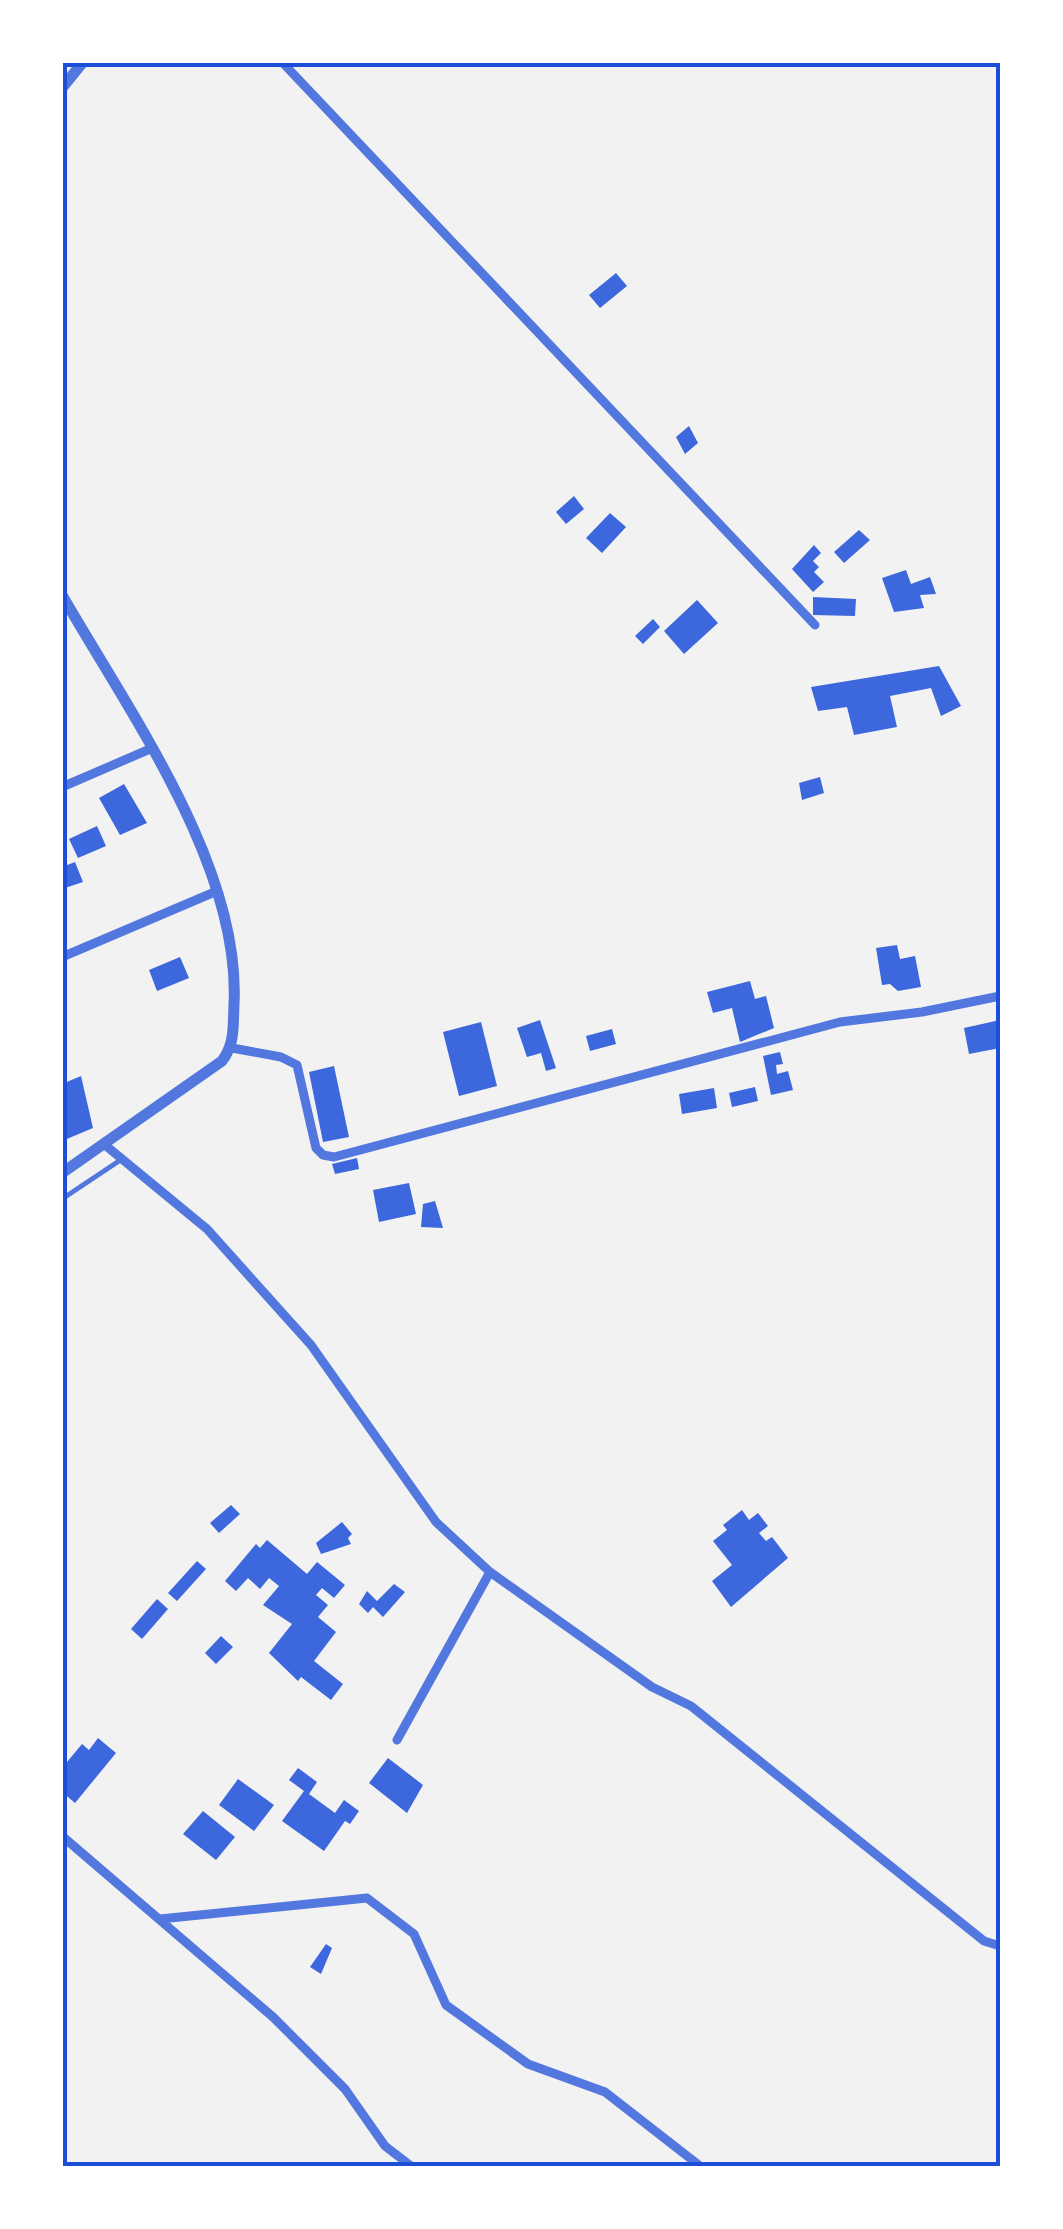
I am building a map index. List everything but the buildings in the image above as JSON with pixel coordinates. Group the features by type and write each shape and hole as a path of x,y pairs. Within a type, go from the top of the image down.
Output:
{"street":[{"path":"62,88 82,62"},
{"path":"282,62 815,626"},
{"path":"62,594 189,818 218,891 236,966 232,1048 222,1062 62,1173"},
{"path":"62,786 150,750"},
{"path":"62,956 218,891"},
{"path":"232,1048 281,1057 297,1065 316,1148 323,1155 334,1157 840,1022 922,1012 1000,996"},
{"path":"104,1145 207,1229 298,1330 355,1401 436,1522 490,1572 652,1687 691,1706 984,1941 1000,1946"},
{"path":"397,1740 490,1572"},
{"path":"62,1836 273,2018 345,2089 385,2146 410,2166"},
{"path":"160,1919 367,1898 414,1934 446,2004 528,2064 604,2092 700,2166"}],"lane":[{"path":"62,1199 122,1159"}]}
